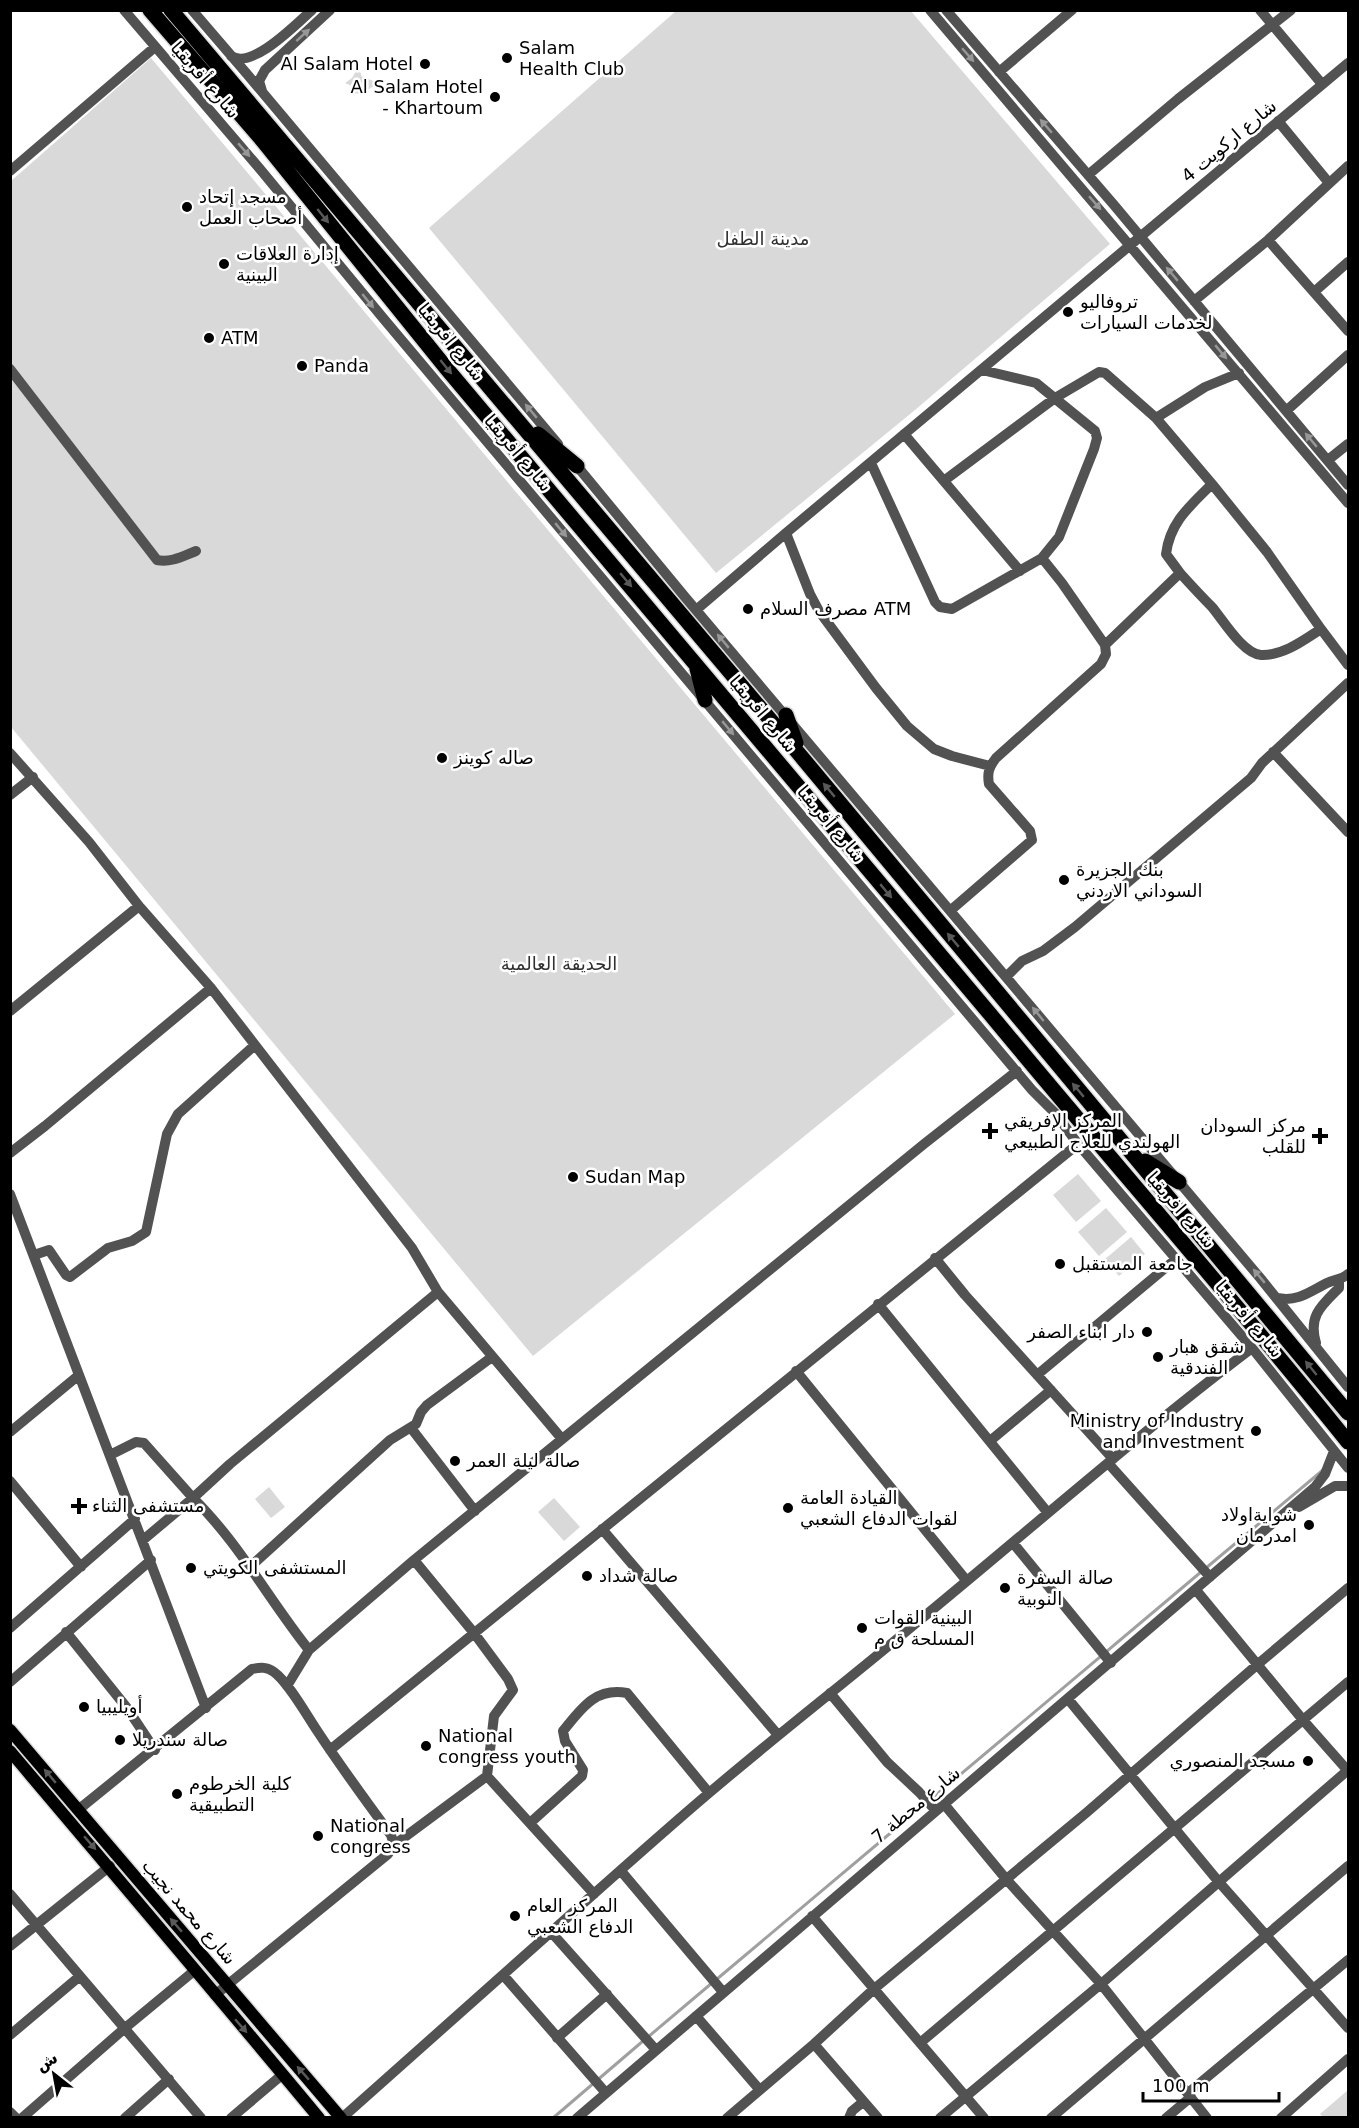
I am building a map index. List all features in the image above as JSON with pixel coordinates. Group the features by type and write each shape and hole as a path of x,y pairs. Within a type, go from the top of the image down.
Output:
{"highway":[{"name":"شارع افريقيا","path":"150,10 263,141 447,369 908,917 1059,1108 1271,1346 1348,1442"},
{"name":"شارع افريقيا","path":"171,10 800,755 1348,1413"},
{"path":"510,411 577,466"},
{"path":"695,663 705,700"},
{"path":"786,715 800,755"},
{"path":"908,917 916,894"},
{"path":"924,937 938,922"},
{"path":"1132,1153 1179,1182"}],"main road":[{"name":"شارع محمد نجيب","path":"10,1730 341,2118"},
{"name":"شارع محمد نجيب","path":"13,1758 110,1866 194,1971 319,2118"}],"street":[{"name":"شارع أفريقيا","path":"124,10 1017,1071 1059,1108 1078,1144 1252,1348 1348,1468"},
{"name":"شارع أفريقيا","path":"192,10 1007,976 1277,1298 1348,1387"},
{"path":"230,55 234,59 244,59 256,55 312,10"},
{"path":"263,94 258,81 265,70 330,10"},
{"path":"930,10 1348,503"},
{"path":"999,72 1072,10"},
{"path":"1260,10 1322,84"},
{"path":"1088,174 1291,10"},
{"path":"947,11 1088,174 1348,485"},
{"path":"10,171 155,47"},
{"name":"شارع اركويت 4","path":"696,610 1348,63"},
{"path":"1278,121 1329,183"},
{"path":"1194,301 1268,240 1348,166"},
{"path":"1268,240 1348,331"},
{"path":"1314,292 1348,262"},
{"path":"1286,411 1348,355"},
{"path":"10,369 157,560 166,562 196,551"},
{"path":"871,462 940,607 952,609 1042,558 1059,537 1094,449 1097,438 1095,431 1036,383 982,370"},
{"path":"945,480 1055,398 1094,374 1105,373 1155,418 1212,484 1267,552 1348,664"},
{"path":"1155,418 1205,387 1239,373"},
{"path":"904,434 1020,571"},
{"path":"1328,460 1348,444"},
{"path":"1212,484 1187,509 1168,536 1166,554 1180,573 1216,612 1230,632 1251,652 1260,655 1279,652 1321,629"},
{"path":"786,533 810,594 819,610 907,726 934,749 990,766"},
{"path":"951,910 1032,840 1030,831 989,784 990,766 1101,664 1106,654 1105,645 1042,558"},
{"path":"1105,645 1180,573"},
{"path":"1007,976 1022,961 1043,951 1075,927 1251,778 1273,752 1348,683"},
{"path":"1273,752 1348,828"},
{"path":"10,753 33,777 139,906 211,988 412,1248 438,1293 562,1439"},
{"path":"10,795 33,777"},
{"path":"10,1011 139,906"},
{"path":"10,1152 45,1126 211,988"},
{"path":"34,1255 49,1250 66,1275 70,1277 108,1248 132,1241 146,1232 167,1134 173,1122 178,1114 255,1045"},
{"path":"287,1686 309,1650 414,1560 914,1152 1017,1071"},
{"path":"330,1750 1078,1144"},
{"path":"10,1194 14,1212 34,1255 206,1708"},
{"path":"935,1258 1210,1577"},
{"path":"1037,1375 1176,1259"},
{"path":"1277,1298 1292,1300 1301,1298 1327,1283 1339,1281 1348,1274"},
{"path":"1318,1349 1314,1337 1315,1319 1322,1303 1339,1288 1339,1281"},
{"path":"143,1540 438,1293"},
{"path":"878,1304 1048,1513"},
{"path":"341,2118 709,1793 1196,1390 1252,1348"},
{"path":"251,1566 390,1440 416,1424 427,1405 492,1357"},
{"path":"796,1371 966,1580"},
{"path":"10,1432 79,1375"},
{"path":"990,1441 1051,1390"},
{"path":"411,1428 475,1511"},
{"path":"110,1455 136,1442 144,1443 210,1514 251,1566 309,1650"},
{"path":"1278,1519 1323,1478 1334,1451"},
{"path":"10,1481 81,1567"},
{"path":"1278,1519 1327,1490 1342,1485 1348,1486"},
{"path":"10,1628 135,1519"},
{"name":"شارع محطة 7","path":"583,2116 606,2093 723,1992 1278,1519"},
{"path":"602,1529 778,1735"},
{"path":"1012,1543 1111,1663"},
{"path":"10,1682 151,1560"},
{"path":"215,1995 388,1854 394,1845 487,1776 494,1716 513,1690 508,1679 474,1633 414,1560"},
{"path":"727,2118 874,1989 1348,1588"},
{"path":"940,2118 1101,1984 1348,1771 1196,1590"},
{"path":"66,1632 128,1708 155,1750"},
{"path":"78,1810 155,1750 252,1669 263,1667 276,1673 287,1686 391,1835 394,1845"},
{"path":"920,2043 1348,1682"},
{"path":"530,1823 582,1776 583,1770 565,1741 563,1731 584,1707 598,1696 614,1690 627,1693 709,1793"},
{"path":"830,1693 887,1762 919,1792 940,1807 1101,1984 1207,2118"},
{"path":"1068,1700 1218,1881 1348,2028"},
{"path":"487,1776 594,1894"},
{"path":"10,1946 110,1866"},
{"path":"1052,2118 1348,1866"},
{"path":"621,1871 723,1992"},
{"path":"10,1894 201,2118"},
{"path":"812,1917 984,2118"},
{"path":"551,1932 656,2050"},
{"path":"1166,2118 1189,2095 1348,1960"},
{"path":"22,2118 194,1971"},
{"path":"503,1975 606,2093"},
{"path":"10,2035 80,1976"},
{"path":"557,2038 607,1994"},
{"path":"696,2016 759,2089"},
{"path":"814,2044 878,2118"},
{"path":"1281,2118 1348,2059"},
{"path":"231,2118 283,2074"},
{"path":"125,2118 169,2079"},
{"path":"849,2118 852,2111 863,2102"},
{"path":"10,2112 15,2118"}],"green space":[{"name":"مدينة الطفل","path":"910,10 1110,244 915,410 716,573 429,228 676,11"},
{"name":"الحديقة العالمية","path":"151,58 955,1014 533,1356 11,727 11,181"},
{"path":"356,71 383,87 372,87 362,94 353,93 354,87 345,83"},
{"path":"1078,1174 1101,1201 1076,1222 1053,1195"},
{"path":"1106,1208 1127,1232 1099,1256 1078,1232"},
{"path":"1131,1237 1145,1254 1119,1276 1104,1260"},
{"path":"269,1487 285,1507 271,1518 255,1499"},
{"path":"554,1498 580,1527 564,1541 538,1512"},
{"path":"1348,2090 1348,2117 1323,2117 1320,2114"}],"waterway":[{"path":"1206,1568 1323,1470"},
{"path":"930,1800 1201,1572"},
{"path":"717,1979 925,1804"},
{"path":"648,2037 712,1983"},
{"path":"553,2118 643,2041"}],"place":[{"name":"Salam Health Club","path":"507,58"},
{"name":"Al Salam Hotel","path":"425,64"},
{"name":"Al Salam Hotel - Khartoum","path":"495,97"},
{"name":"مسجد إتحاد أصحاب العمل","path":"187,207"},
{"name":"إدارة العلاقات البينية","path":"224,264"},
{"name":"تروفاليو لخدمات السيارات","path":"1068,312"},
{"name":"ATM","path":"209,338"},
{"name":"Panda","path":"302,366"},
{"name":"مصرف السلام ATM","path":"748,609"},
{"name":"صاله كوينز","path":"442,758"},
{"name":"بنك الجزيرة السوداني الاردني","path":"1064,880"},
{"name":"المركز الإفريقي الهولندي للعلاج الطبيعي","path":"990,1131"},
{"name":"مركز السودان للقلب","path":"1320,1136"},
{"name":"Sudan Map","path":"573,1177"},
{"name":"جامعة المستقبل","path":"1060,1264"},
{"name":"دار ابناء الصفر","path":"1147,1332"},
{"name":"شقق هبار الفندقية","path":"1158,1357"},
{"name":"Ministry of Industry and Investment","path":"1256,1431"},
{"name":"صالة ليلة العمر","path":"455,1461"},
{"name":"مستشفى الثناء","path":"79,1506"},
{"name":"القيادة العامة لقوات الدفاع الشعبي","path":"788,1508"},
{"name":"شوايةاولاد امدرمان","path":"1309,1525"},
{"name":"المستشفى الكويتي","path":"191,1568"},
{"name":"صالة شداد","path":"587,1576"},
{"name":"صالة السفرة النوبية","path":"1005,1588"},
{"name":"البينية القوات المسلحة ق م","path":"862,1628"},
{"name":"أويليبيا","path":"84,1707"},
{"name":"صالة سندريلا","path":"120,1740"},
{"name":"National congress youth","path":"426,1746"},
{"name":"مسجد المنصوري","path":"1308,1761"},
{"name":"كلية الخرطوم التطبيقية","path":"177,1794"},
{"name":"National congress","path":"318,1836"},
{"name":"المركز العام الدفاع الشعبي","path":"515,1916"}]}
